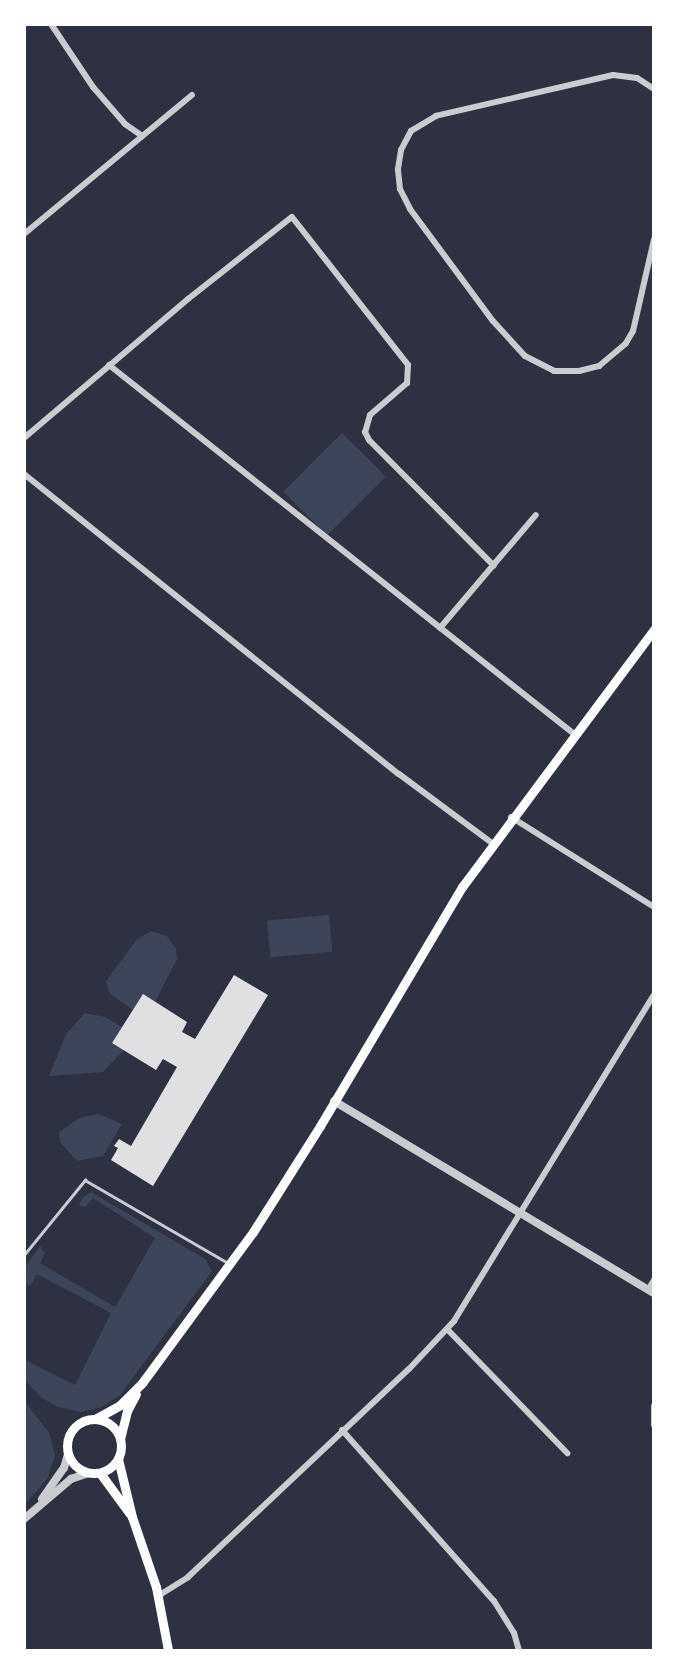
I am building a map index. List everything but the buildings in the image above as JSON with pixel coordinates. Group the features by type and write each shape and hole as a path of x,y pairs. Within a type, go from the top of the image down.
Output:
{"main road":[{"path":"168,1650 158,1596 132,1517 118,1460 127,1410 142,1383 281,1190 440,923 492,843 653,629"},
{"path":"118,1460 100,1473 88,1473 76,1466 68,1454 71,1433 83,1422 95,1419 120,1405 142,1383"},
{"path":"95,1419 108,1423 120,1439"},
{"path":"100,1473 132,1517"}],"street":[{"path":"51,24 93,87 125,124 142,136"},
{"path":"653,89 636,78 613,75 436,116 411,131 401,150 397,170 400,189 410,209 493,321 525,356 554,370 579,371 599,366 626,343 633,331 653,239"},
{"path":"24,234 192,95"},
{"path":"24,438 109,365 292,217 408,365 410,377 407,383 370,415 365,432 369,440 494,566"},
{"path":"109,365 574,734"},
{"path":"24,474 399,774 492,843"},
{"path":"440,628 536,515"},
{"path":"511,817 653,907"},
{"path":"158,1596 188,1577 417,1362 447,1329 472,1295 653,995"},
{"path":"334,1101 651,1292 653,1280"},
{"path":"447,1329 567,1453"},
{"path":"653,1406 653,1425"},
{"path":"342,1430 494,1601 514,1633 519,1650"},
{"path":"34,1509 64,1468 68,1454"},
{"path":"24,1519 71,1479 88,1473"}],"lane":[{"path":"24,1255 85,1180 230,1264"}],"shaded area":[{"path":"342,433 386,477 327,536 283,492"},
{"path":"329,915 332,952 270,957 267,920"},
{"path":"151,931 167,936 176,949 177,959 155,1002 133,1010 110,994 106,981 137,939"},
{"path":"85,1013 105,1017 122,1027 112,1043 124,1050 103,1072 49,1076 66,1034"},
{"path":"99,1114 122,1124 103,1156 77,1161 60,1142 59,1132 79,1118"},
{"path":"91,1192 205,1259 212,1271 120,1395 102,1407 81,1412 58,1407 41,1397 25,1380 25,1360 75,1385 111,1313 37,1274 30,1286 25,1283 25,1267 40,1246 45,1253 40,1263 115,1307 155,1238 93,1198 85,1207 79,1205 83,1197"},
{"path":"25,1402 50,1434 55,1456 47,1479 25,1504"}]}
